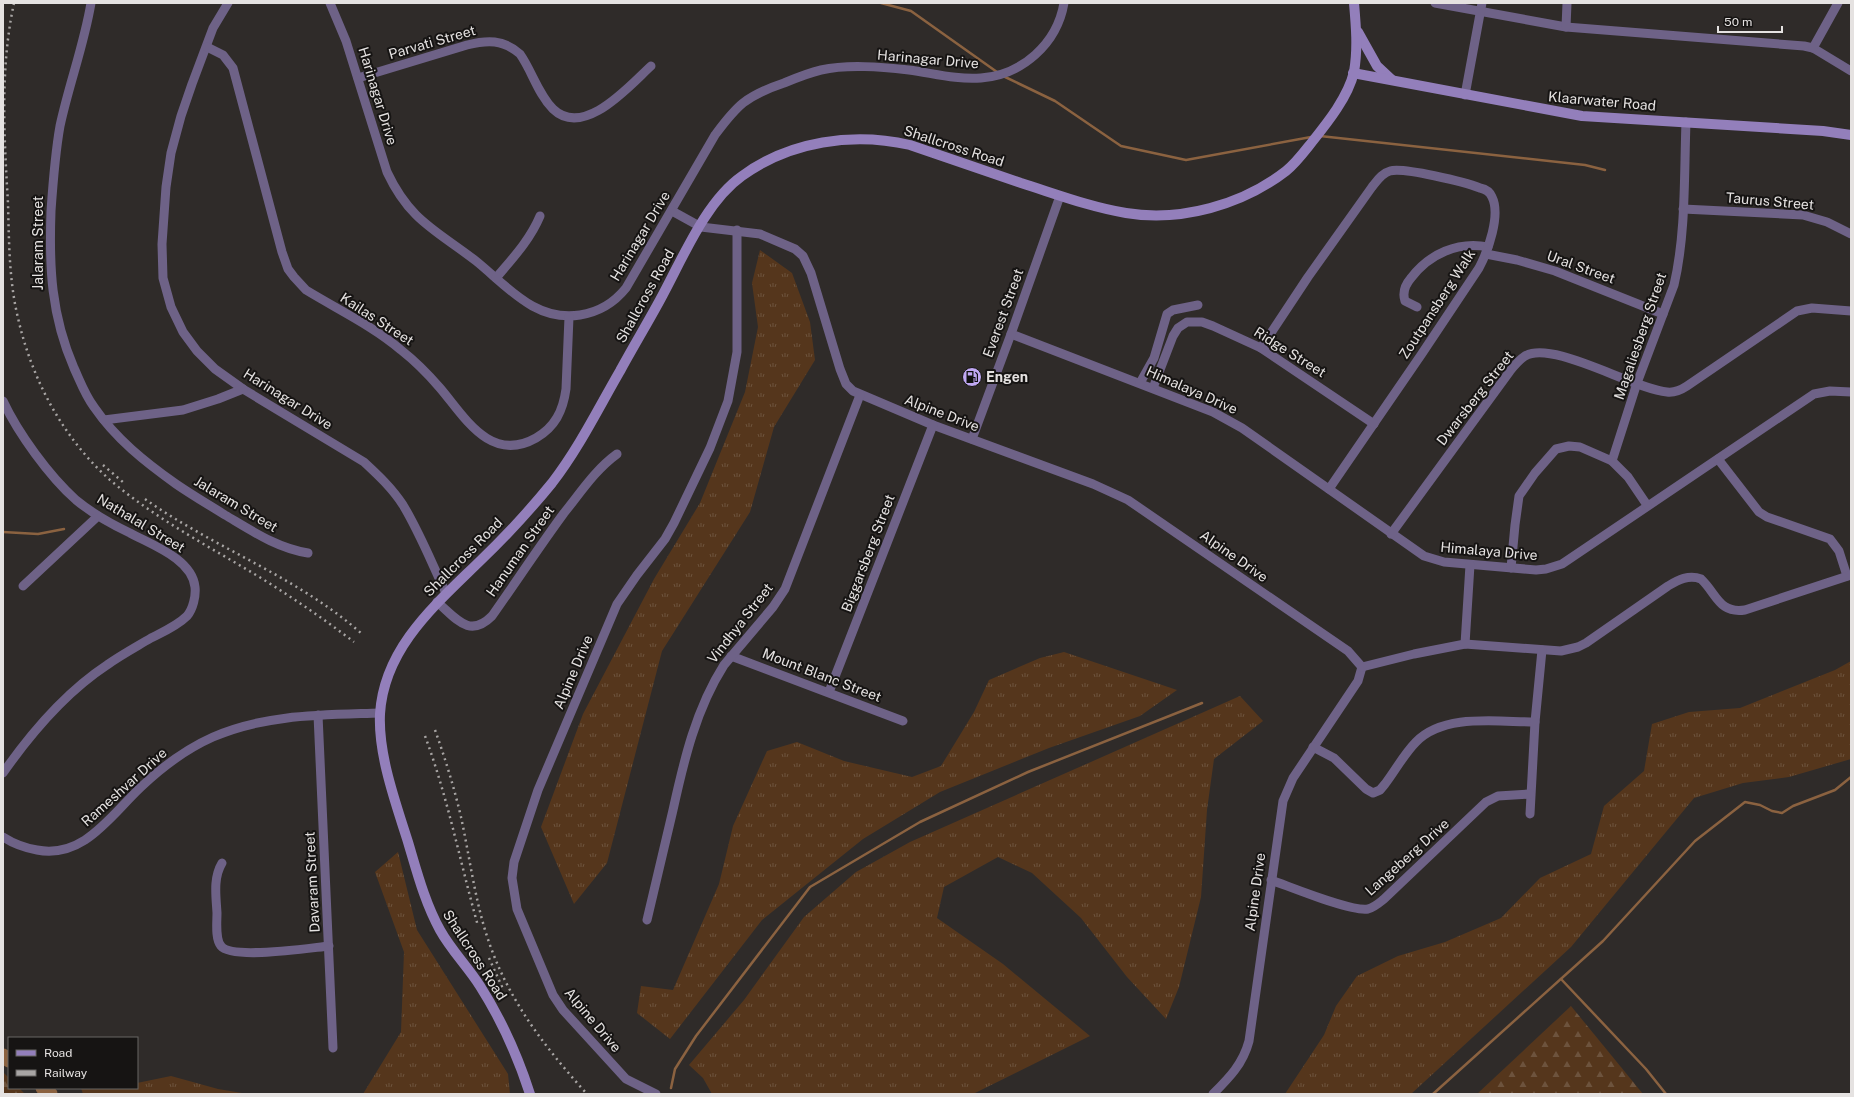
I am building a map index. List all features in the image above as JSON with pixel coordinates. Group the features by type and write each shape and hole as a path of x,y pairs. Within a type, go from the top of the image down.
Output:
{"street":[{"name":"Jalaram Street","path":"91,3 81,51 65,104 56,148 53,177 50,264 51,285 56,317 67,353 84,390 104,420 127,446 152,467 187,491 276,544 295,551 308,553"},
{"name":"Harinagar Drive","path":"228,3 213,28 181,116 171,153 166,187 162,244 163,278 171,307 183,332 197,351 215,369 243,389 364,462 376,473 403,505 422,539 446,593"},
{"name":"Harinagar Drive","path":"330,3 346,41 387,172 403,200 419,219 433,231 476,261 533,307 547,313 568,317 598,310 619,297 633,279 716,135 734,112 754,95 821,70 840,68 906,70 967,78 984,78 1001,74 1016,69 1038,53 1054,33 1062,13 1064,3"},
{"name":"Shallcross Road","path":"530,1094 523,1074 498,1018 481,988 440,930 429,907 402,822 385,761 380,713 388,675 398,654 415,628 437,602 483,559 523,516 552,483 572,454 717,200 743,176 788,152 813,144 839,140 878,140 910,145 1060,196 1102,208 1127,213 1150,215 1175,214 1202,210 1244,196 1261,187 1286,170 1301,155 1335,110 1347,90 1354,73 1357,40 1354,3"},
{"path":"1435,3 1481,8 1566,27 1626,33 1792,44 1813,48 1851,71"},
{"path":"1566,27 1567,3"},
{"path":"1813,48 1838,3"},
{"path":"1465,95 1481,8"},
{"path":"1356,28 1377,66 1394,81"},
{"name":"Parvati Street","path":"358,78 467,45 480,42 497,42 512,47 520,54 554,110 568,117 578,118 587,117 605,107 651,66"},
{"name":"Kailas Street","path":"206,47 223,55 233,68 276,232 288,269 294,278 306,290 399,348 431,378 466,422 480,435 494,442 505,445 524,443 540,436 557,420 564,401 566,389 568,317"},
{"name":"Klaarwater Road","path":"1354,73 1582,116 1823,131 1851,135"},
{"name":"Magaliesberg Street","path":"1612,461 1637,383 1677,273 1683,209 1686,122"},
{"name":"Zoutpansberg Walk","path":"1261,348 1308,277 1372,187 1384,173 1397,170 1408,171 1481,188 1488,191 1492,196 1494,211 1487,251 1469,284 1374,424 1328,488"},
{"name":"Everest Street","path":"972,439 1060,196"},
{"name":"Taurus Street","path":"1683,209 1802,215 1827,222 1851,234"},
{"name":"Alpine Drive","path":"672,212 701,227 737,230 760,234 795,249 803,256 811,273 846,384 852,391 933,425 1093,484 1128,500 1348,651 1362,667 1358,681 1293,778 1283,801 1246,1054 1240,1064 1213,1094"},
{"path":"496,278 527,240 540,216"},
{"name":"Alpine Drive","path":"656,1094 626,1079 563,1010 553,995 517,909 512,878 514,862 538,790 617,604 637,574 665,539 674,523 710,448 728,401 737,352 737,230"},
{"name":"Ural Street","path":"1417,307 1405,301 1404,290 1409,280 1424,263 1436,254 1462,246 1476,245 1487,251 1555,271 1663,314"},
{"path":"1140,383 1154,358 1167,314 1173,310 1198,305"},
{"name":"Dwarsberg Street","path":"1391,534 1510,371 1524,356 1536,353 1552,354 1667,392 1680,390 1797,311 1812,308 1851,311"},
{"name":"Ridge Street","path":"1153,388 1173,336 1178,328 1187,322 1202,322 1261,348 1374,424"},
{"name":"Himalaya Drive","path":"1011,334 1214,412 1328,488 1424,556 1434,560 1470,565 1511,568 1546,570 1558,566 1814,394 1830,391 1851,392"},
{"path":"104,420 183,410 212,402 243,389"},
{"name":"Vindhya Street","path":"647,920 689,741 718,674 731,656 773,607 785,589 860,395"},
{"name":"Nathalal Street","path":"3,401 28,442 61,485 77,500 98,516 156,547 185,567 190,572 195,584 194,599 187,615 180,621 105,666 83,683 37,729 3,773"},
{"name":"Biggarsberg Street","path":"829,692 933,425"},
{"path":"1511,568 1515,525 1520,496 1551,454 1561,447 1580,447 1612,461 1628,477 1647,506"},
{"name":"Hanuman Street","path":"437,602 467,626 479,626 485,622 492,616 545,539 585,486 598,470 617,454"},
{"path":"1362,667 1422,652 1466,644 1561,651 1571,649 1586,643 1681,579 1697,577 1701,579 1721,605 1729,610 1736,611 1745,610 1849,575 1839,551 1830,539 1772,519 1759,512 1718,459"},
{"path":"23,586 98,516"},
{"path":"1466,644 1470,565"},
{"path":"1530,814 1535,722 1542,650"},
{"name":"Mount Blanc Street","path":"731,656 903,721"},
{"name":"Rameshvar Drive","path":"3,837 11,842 27,848 43,851 70,848 93,834 159,771 187,751 213,738 252,724 292,717 380,713"},
{"name":"Davaram Street","path":"318,715 333,1048"},
{"path":"1314,747 1334,758 1366,789 1373,793 1380,790 1416,742 1424,736 1445,726 1463,722 1535,722"},
{"name":"Langeberg Drive","path":"1271,880 1354,908 1369,909 1384,899 1486,802 1498,796 1530,794"},
{"path":"222,863 218,870 216,894 218,938 222,948 228,951 246,953 329,946"}],"green space":[{"path":"760,250 792,273 810,322 815,360 774,427 750,512 662,651 607,863 574,904 541,827 583,714 654,579 700,503 745,392 758,327 752,283"},
{"path":"1064,652 1177,690 1140,716 1049,748 940,792 863,839 762,920 670,1039 637,1013 641,986 673,990 719,884 733,826 767,751 797,742 844,761 912,777 941,766 974,712 989,680 1040,658"},
{"path":"1851,661 1851,759 1789,777 1743,783 1694,798 1571,947 1411,1094 1285,1094 1324,1035 1336,1006 1357,976 1398,956 1445,942 1501,918 1540,878 1591,854 1604,806 1644,771 1652,724 1689,712 1740,708 1835,670"},
{"path":"1240,696 1263,721 1214,759 1207,810 1201,897 1179,987 1166,1019 1127,977 1081,918 1032,873 998,857 944,887 937,918 1003,964 1090,1036 973,1094 712,1094 703,1078 689,1065 744,1000 804,917 856,872 910,842"},
{"path":"398,852 417,930 508,1074 510,1094 363,1094 401,1032 404,952 375,872"},
{"path":"1571,1006 1643,1094 1477,1094"},
{"path":"3,1072 8,1077 8,1089 20,1089 25,1094 3,1094"},
{"path":"171,1076 218,1089 248,1094 83,1094 81,1089 138,1089 138,1083"}],"waterway":[{"path":"881,3 911,11 997,72"},
{"path":"1003,76 1055,101 1121,146 1186,160 1311,137"},
{"path":"1320,136 1585,165 1605,170"},
{"path":"3,532 38,534 64,529"},
{"path":"671,1088 675,1069 696,1036 810,887 920,822 1028,772 1202,703"},
{"path":"1433,1094 1603,941 1695,841 1745,802 1760,805 1772,811 1782,813 1793,806 1835,790 1851,777"},
{"path":"1561,979 1646,1069 1666,1094"},
{"path":"3,1056 8,1059"},
{"path":"44,1089 50,1094"}],"railway":[{"path":"14,3 7,52 4,102 11,275 15,304 24,341 41,385 52,406 64,427 78,446 93,464 110,480 165,520 285,593 354,642"},
{"path":"103,465 124,483"},
{"path":"145,499 199,533 311,596 362,634"},
{"path":"435,730 458,806 478,902 493,954 514,998 540,1038 587,1094"},
{"path":"425,736 447,806 478,926"},
{"path":"489,958 503,989"}],"place":[{"name":"Engen","path":"972,377"}]}
